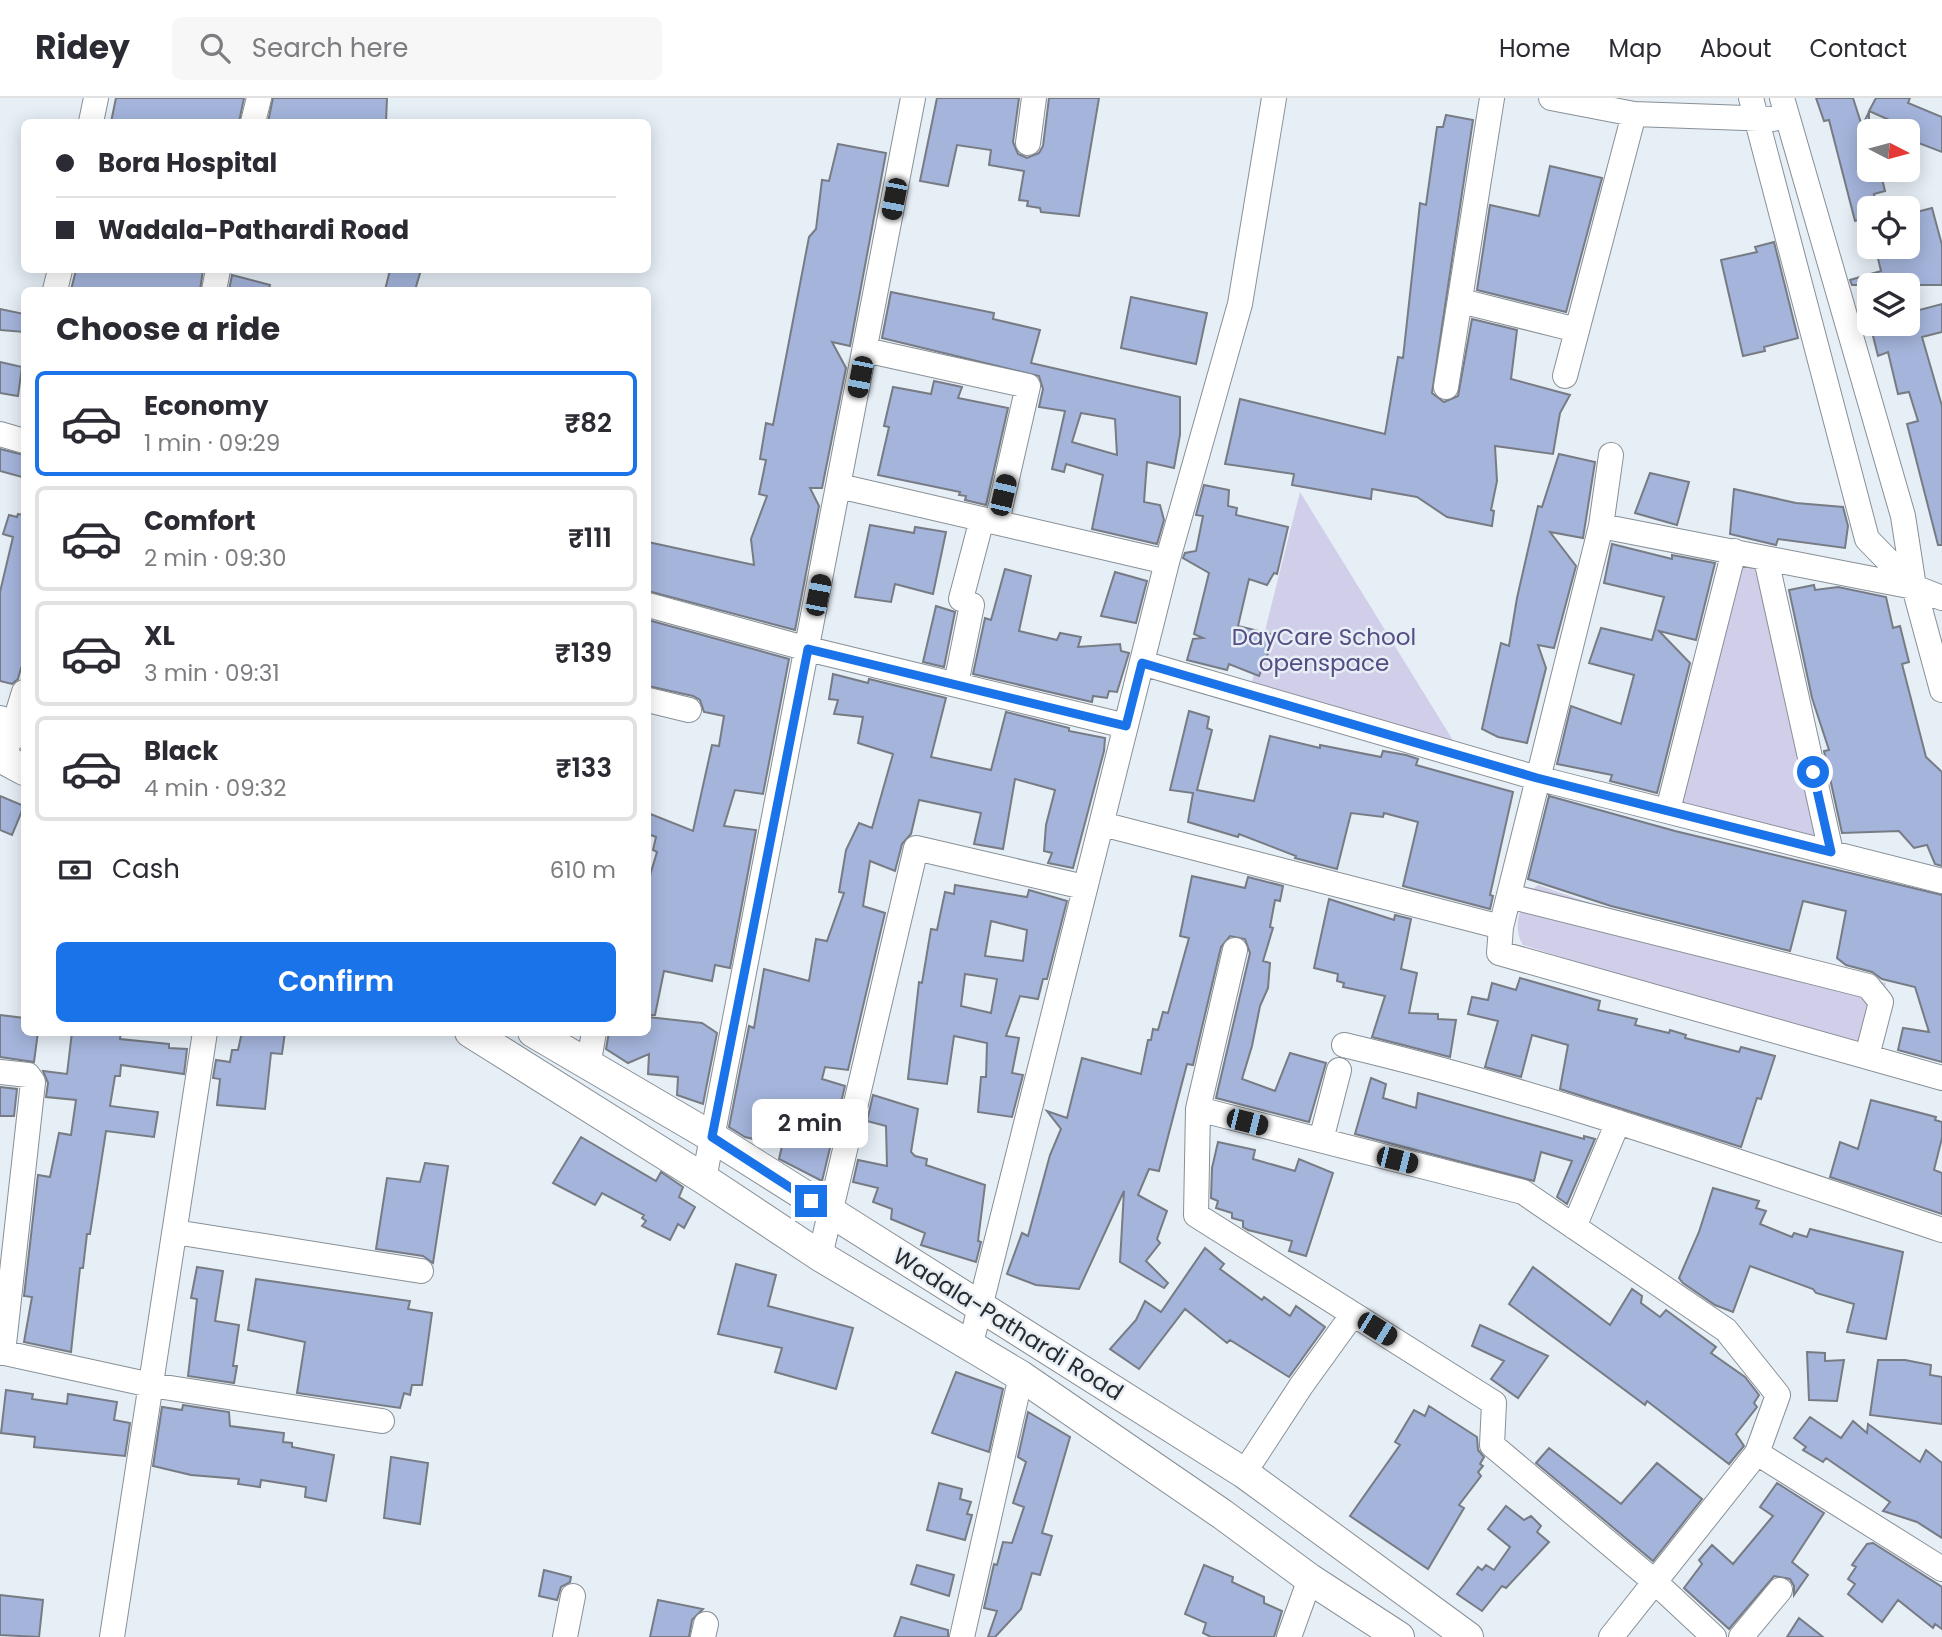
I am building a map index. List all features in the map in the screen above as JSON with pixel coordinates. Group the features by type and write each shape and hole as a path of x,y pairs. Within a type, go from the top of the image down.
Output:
{"main road":[{"name":"Wadala-Pathardi Road","path":"476,1036 704,1179 820,1256 971,1343 1222,1514 1310,1579 1399,1637"},
{"name":"Wadala-Pathardi Road","path":"539,1036 712,1137 1244,1473 1468,1637"}],"street":[{"path":"92,119 96,98"},
{"path":"254,119 260,98"},
{"path":"704,1179 913,98"},
{"path":"1028,143 1034,98"},
{"path":"971,1343 1167,562 1240,304 1274,98"},
{"path":"1446,387 1492,98"},
{"path":"1551,98 1634,114 1785,108 1903,516 1914,587 1942,690"},
{"path":"1755,109 1867,539 1914,587"},
{"path":"1565,376 1634,114"},
{"path":"1461,301 1577,330"},
{"path":"865,350 1028,386 967,602 956,684"},
{"path":"0,435 21,440"},
{"path":"1611,455 1601,526 1537,778 1502,927 1499,953 1942,1078"},
{"path":"839,486 1167,562"},
{"path":"1601,526 1914,587 1942,598"},
{"path":"1668,810 1734,551"},
{"path":"1766,559 1831,852"},
{"path":"651,607 808,649 1126,726"},
{"path":"1142,663 1537,778 1942,881"},
{"path":"651,701 690,710"},
{"path":"10,762 13,727 21,702"},
{"path":"1102,824 1502,927"},
{"path":"820,1256 916,848 1084,887"},
{"path":"1509,896 1868,986 1881,1002 1867,1056"},
{"path":"1235,950 1198,1109 1196,1215 1494,1403 1492,1445 1655,1582 1714,1637"},
{"path":"112,1637 204,1036"},
{"path":"588,1066 593,1036"},
{"path":"1344,1045 1458,1072 1618,1122 1942,1230"},
{"path":"1321,1140 1339,1070"},
{"path":"0,1072 28,1075 33,1082 1,1352 151,1385 383,1421"},
{"path":"1198,1109 1523,1192 1726,1330 1778,1395 1757,1453 1611,1637"},
{"path":"1574,1227 1618,1122"},
{"path":"175,1232 421,1271"},
{"path":"1244,1473 1301,1386 1353,1314"},
{"path":"961,1637 1021,1376"},
{"path":"1757,1453 1942,1569"},
{"path":"1289,1637 1310,1579"},
{"path":"1741,1637 1780,1590"},
{"path":"565,1637 573,1596"}],"green space":[{"name":"DayCare School openspace","path":"1300,492 1462,755 1249,694"},
{"path":"1734,551 1766,559 1831,852 1668,810"},
{"path":"1538,885 1675,932 1886,983 1871,1047 1656,987 1523,945 1518,930 1520,913 1527,897"}],"building":[{"path":"116,98 244,98 240,119 112,119"},
{"path":"273,98 387,98 386,119 269,119"},
{"path":"937,98 1019,98 1013,142 1018,154 1027,158 1039,153 1043,146 1049,98 1099,98 1079,216 1041,212 1040,208 1027,206 1028,201 1019,200 1024,171 989,165 991,150 957,145 948,186 920,181"},
{"path":"1816,98 1853,98 1860,119 1857,119 1857,182 1883,182 1885,191 1874,196 1857,196 1855,221 1829,120 1824,121"},
{"path":"1876,98 1910,98 1908,103 1942,117 1942,152 1920,144 1920,119 1887,119 1869,111"},
{"path":"1446,115 1473,120 1432,393 1444,402 1458,396 1472,319 1517,330 1511,379 1570,395 1560,413 1553,454 1495,446 1497,481 1491,510 1494,511 1492,526 1447,517 1417,497 1372,489 1371,499 1292,485 1294,474 1225,464 1240,399 1385,434 1398,357 1403,358 1420,203 1426,205 1437,127 1443,127"},
{"path":"838,144 886,153 850,346 832,342 846,368 822,488 810,488 819,506 795,630 651,592 651,543 754,565 751,539 767,496 759,494 766,460 760,459 766,423 773,425 809,237 816,229 822,180 829,181"},
{"path":"1550,166 1602,178 1566,312 1477,290 1490,205 1539,216"},
{"path":"1932,208 1942,245 1942,285 1920,285 1920,273 1874,273 1881,271 1878,259 1920,259 1920,211"},
{"path":"1774,242 1798,338 1743,356 1721,260 1757,252 1755,247"},
{"path":"75,273 203,273 200,287 72,287"},
{"path":"389,273 420,273 416,287 386,287"},
{"path":"232,275 270,285 270,287 230,287"},
{"path":"1857,278 1857,285 1852,285 1850,280"},
{"path":"891,292 994,313 993,319 1040,330 1031,363 1180,397 1180,435 1174,468 1147,462 1144,502 1160,505 1164,520 1157,544 1092,529 1103,475 1066,464 1064,472 1052,469 1065,411 1039,407 1043,389 1039,376 882,338","holes":["1081,413 1115,419 1117,455 1072,442"]},
{"path":"1131,297 1207,313 1196,364 1121,348"},
{"path":"1942,304 1942,332 1922,337 1942,406 1942,545 1938,545 1907,424 1918,421 1909,392 1898,394 1888,352 1878,356 1873,336 1920,336 1920,310"},
{"path":"0,309 21,313 21,332 0,330"},
{"path":"0,362 21,367 18,396 0,393"},
{"path":"934,381 962,387 958,398 1008,408 986,505 965,500 966,496 959,495 960,492 878,475 889,427 884,426 893,387 931,394"},
{"path":"0,449 21,454 21,477 0,471"},
{"path":"1559,454 1595,462 1583,538 1550,532 1576,566 1554,648 1538,645 1546,668 1527,743 1498,737 1482,729 1501,643 1509,646 1538,506 1542,507"},
{"path":"1650,473 1689,482 1677,525 1635,513"},
{"path":"1204,485 1229,490 1228,506 1237,508 1236,515 1288,527 1277,574 1274,573 1267,585 1249,579 1238,626 1275,635 1259,676 1229,664 1227,670 1187,660 1193,639 1203,638 1194,634 1209,573 1183,558 1185,553 1196,551 1203,516 1196,515"},
{"path":"1734,489 1796,503 1843,507 1848,526 1845,548 1778,539 1776,545 1730,534"},
{"path":"21,514 21,668 18,679 12,684 0,681 0,592 13,537 3,534 9,515 17,517"},
{"path":"870,525 914,533 915,527 946,532 933,594 895,584 891,602 855,597"},
{"path":"1612,544 1672,559 1672,555 1715,563 1696,640 1659,631 1690,663 1657,793 1610,781 1612,775 1557,764 1571,706 1621,724 1634,675 1589,663 1601,628 1652,640 1664,597 1604,583"},
{"path":"1005,569 1031,576 1019,631 1057,640 1060,633 1081,637 1078,647 1120,644 1121,651 1129,653 1117,692 1109,691 1107,698 1093,696 1092,702 973,674 985,618 991,620"},
{"path":"1115,572 1147,581 1136,623 1101,616"},
{"path":"1814,585 1815,590 1838,587 1886,597 1893,628 1900,626 1909,662 1902,664 1926,757 1942,772 1942,866 1935,864 1927,845 1914,848 1899,831 1842,833 1824,751 1829,750 1812,698 1789,590"},
{"path":"936,606 955,612 944,667 923,662"},
{"path":"651,621 789,659 763,794 735,790 724,826 756,830 730,968 715,965 712,981 664,971 655,1015 651,1015 651,872 657,852 653,850 656,837 651,835 651,814 693,831 712,745 719,746 724,716 704,712 700,700 651,687"},
{"path":"833,674 868,683 869,679 946,698 931,757 991,770 1006,712 1069,728 1069,731 1105,738 1104,751 1073,868 1048,863 1052,853 1044,851 1046,825 1055,790 1015,779 1003,849 974,844 981,813 919,800 911,834 902,844 895,871 870,861 863,906 885,913 848,1070 825,1067 822,1079 845,1086 822,1181 779,1159 782,1146 745,1137 729,1127 749,1026 754,1028 764,969 809,981 816,939 827,941 844,893 839,892 846,850 859,823 872,828 893,754 858,743 863,717 834,714 838,700 829,699"},
{"path":"1189,711 1209,717 1207,728 1212,730 1197,790 1254,801 1270,736 1320,748 1320,745 1381,757 1383,751 1406,755 1418,759 1416,765 1513,792 1490,895 1493,896 1490,909 1403,886 1418,822 1384,813 1383,817 1351,813 1337,869 1295,858 1296,856 1239,834 1238,837 1188,822 1193,793 1170,790"},
{"path":"0,796 21,805 21,813 12,835 0,830"},
{"path":"1549,796 1675,831 1942,895 1942,1062 1898,1050 1903,1028 1929,1032 1915,987 1882,979 1872,972 1846,965 1837,958 1846,911 1803,901 1790,951 1611,906 1528,879"},
{"path":"1192,876 1245,888 1248,877 1283,886 1280,901 1275,900 1270,927 1273,928 1263,961 1270,963 1268,988 1260,1006 1242,1079 1275,1091 1290,1053 1326,1063 1309,1122 1216,1098 1250,953 1245,939 1230,936 1221,947 1193,1065 1187,1064 1159,1171 1149,1169 1138,1195 1167,1211 1157,1239 1160,1243 1146,1261 1168,1283 1164,1288 1120,1262 1124,1191 1079,1289 1036,1285 1007,1274 1022,1233 1028,1236 1050,1155 1061,1129 1047,1111 1067,1118 1082,1058 1141,1074 1148,1040 1151,1040 1153,1029 1158,1030 1163,1012 1168,1013 1189,938 1180,936"},
{"path":"955,885 1027,897 1029,890 1067,901 1047,979 1043,979 1038,999 1020,996 1006,1036 1019,1038 1012,1073 1023,1075 1012,1117 978,1112 981,1077 986,1077 987,1043 954,1036 947,1084 908,1079 919,982 922,983 931,929 937,930 945,892 954,894","holes":["991,921 1027,930 1023,961 985,956","965,974 997,979 991,1013 961,1006"]},
{"path":"1329,899 1394,920 1395,915 1411,919 1401,969 1417,973 1409,1013 1438,1014 1438,1019 1456,1020 1450,1057 1372,1037 1385,996 1343,987 1344,983 1337,981 1338,974 1314,968"},
{"path":"1520,978 1600,1001 1598,1010 1637,1019 1635,1025 1669,1033 1670,1030 1686,1035 1685,1038 1739,1052 1741,1047 1775,1056 1761,1099 1757,1098 1741,1147 1560,1089 1568,1045 1532,1035 1521,1077 1485,1067 1498,1021 1468,1014 1472,997 1488,1000 1492,983 1516,990"},
{"path":"0,1015 21,1018 21,1036 37,1036 34,1062 0,1057"},
{"path":"651,1017 702,1023 717,1033 703,1104 677,1095 678,1077 648,1074 649,1054 628,1063 606,1049 608,1036 651,1036"},
{"path":"72,1036 120,1036 120,1039 169,1044 169,1048 187,1049 184,1074 121,1065 120,1076 115,1076 110,1106 158,1112 154,1137 106,1131 90,1234 87,1234 83,1268 80,1268 71,1352 24,1342 32,1297 24,1296 38,1175 50,1177 59,1133 71,1135 76,1100 46,1097 48,1083 43,1071 67,1074"},
{"path":"241,1036 284,1036 282,1054 271,1053 265,1109 217,1105 220,1079 213,1078 216,1060 230,1062 232,1050 238,1050"},
{"path":"1371,1078 1386,1084 1383,1098 1416,1108 1418,1093 1584,1139 1584,1136 1595,1139 1567,1204 1557,1197 1572,1161 1541,1152 1534,1181 1355,1134"},
{"path":"0,1087 17,1089 14,1116 0,1116"},
{"path":"873,1095 918,1109 911,1152 927,1159 926,1165 985,1185 978,1241 981,1242 976,1262 921,1245 925,1233 891,1219 892,1209 873,1202 878,1188 853,1182 858,1160 887,1166 886,1126 867,1121"},
{"path":"1871,1100 1936,1117 1935,1120 1942,1122 1942,1138 1934,1170 1942,1173 1942,1214 1830,1177 1840,1142 1858,1149"},
{"path":"581,1137 656,1181 661,1172 683,1187 679,1197 695,1207 684,1228 678,1224 670,1240 642,1226 646,1221 642,1218 644,1215 602,1193 595,1205 553,1183"},
{"path":"1218,1142 1255,1150 1253,1159 1295,1171 1299,1159 1333,1173 1306,1256 1289,1251 1292,1241 1248,1230 1243,1227 1243,1221 1232,1218 1232,1213 1216,1208 1218,1201 1211,1198 1212,1168"},
{"path":"425,1163 448,1166 433,1263 423,1256 376,1249 387,1178 420,1182"},
{"path":"1713,1188 1759,1201 1756,1208 1766,1211 1760,1224 1792,1237 1794,1233 1807,1237 1810,1229 1903,1252 1886,1339 1847,1332 1854,1304 1816,1293 1813,1289 1750,1266 1733,1312 1715,1305 1683,1283 1679,1278 1699,1232"},
{"path":"1205,1248 1224,1264 1220,1269 1262,1300 1264,1297 1290,1316 1296,1306 1325,1327 1289,1377 1230,1340 1227,1343 1185,1309 1139,1369 1110,1349 1136,1320 1145,1301 1161,1312"},
{"path":"736,1264 776,1275 768,1306 853,1328 836,1389 775,1372 782,1348 718,1334"},
{"path":"197,1267 223,1271 215,1321 239,1325 233,1366 237,1366 234,1383 188,1376 197,1299 191,1298"},
{"path":"1533,1267 1610,1325 1632,1289 1642,1296 1641,1303 1660,1317 1666,1310 1716,1347 1711,1353 1745,1377 1759,1395 1754,1403 1757,1407 1736,1434 1744,1446 1729,1464 1647,1401 1645,1405 1509,1304"},
{"path":"256,1279 410,1301 408,1309 432,1313 422,1385 412,1385 410,1395 404,1393 400,1408 297,1393 305,1342 248,1330"},
{"path":"1480,1325 1548,1356 1518,1398 1491,1379 1504,1361 1472,1346"},
{"path":"1807,1352 1825,1353 1825,1361 1844,1360 1837,1401 1809,1400"},
{"path":"1878,1360 1905,1360 1931,1365 1930,1375 1942,1377 1942,1424 1870,1415"},
{"path":"956,1372 1003,1389 989,1452 932,1433"},
{"path":"6,1390 33,1394 32,1399 67,1404 68,1394 117,1402 114,1420 130,1423 125,1456 34,1447 35,1437 1,1433"},
{"path":"183,1405 229,1412 230,1426 284,1433 283,1442 292,1443 292,1447 334,1455 326,1501 305,1497 306,1487 261,1480 260,1487 238,1484 239,1479 191,1475 153,1466 162,1407 182,1410"},
{"path":"1429,1406 1477,1437 1478,1450 1484,1457 1480,1464 1483,1466 1478,1472 1481,1476 1459,1505 1464,1508 1428,1569 1350,1516 1400,1445 1395,1442 1414,1410 1425,1416"},
{"path":"1028,1412 1070,1437 1042,1533 1052,1536 1040,1575 1032,1573 1021,1609 995,1637 988,1637 997,1611 984,1608 994,1564 997,1565 1003,1542 1012,1543 1024,1507 1013,1503 1026,1462 1018,1457"},
{"path":"1810,1417 1841,1438 1853,1421 1867,1433 1868,1424 1920,1462 1926,1450 1942,1463 1942,1538 1917,1522 1883,1511 1890,1502 1826,1458 1823,1462 1803,1450 1806,1447 1794,1438"},
{"path":"1549,1448 1621,1504 1657,1463 1702,1499 1653,1561 1536,1463"},
{"path":"391,1457 428,1463 420,1524 384,1518"},
{"path":"939,1483 962,1489 960,1499 971,1502 967,1514 972,1515 965,1540 927,1530"},
{"path":"1777,1483 1824,1513 1792,1562 1808,1575 1794,1595 1794,1586 1790,1579 1774,1576 1729,1629 1684,1588 1702,1564 1699,1560 1712,1545 1733,1564 1773,1516 1760,1507"},
{"path":"1506,1506 1524,1520 1531,1516 1541,1526 1537,1532 1549,1542 1506,1588 1502,1586 1482,1611 1457,1594 1478,1567 1482,1570 1486,1565 1494,1570 1510,1547 1488,1529"},
{"path":"1873,1543 1942,1587 1942,1629 1935,1624 1933,1628 1898,1600 1882,1622 1848,1594 1855,1584 1848,1579 1856,1567 1852,1565 1867,1544"},
{"path":"917,1565 954,1575 949,1596 911,1584"},
{"path":"1204,1565 1233,1577 1232,1582 1264,1597 1264,1603 1282,1611 1274,1637 1211,1637 1203,1633 1206,1623 1185,1614"},
{"path":"544,1570 571,1577 570,1582 561,1587 557,1600 539,1596"},
{"path":"0,1595 43,1600 39,1637 0,1635"},
{"path":"658,1600 703,1609 692,1620 689,1637 650,1637"},
{"path":"901,1617 948,1630 948,1637 894,1637"},
{"path":"1799,1618 1823,1637 1787,1637"}],"route":[{"path":"811,1201 712,1137 808,649 1126,726 1142,663 1537,778 1831,852 1813,772"}]}
